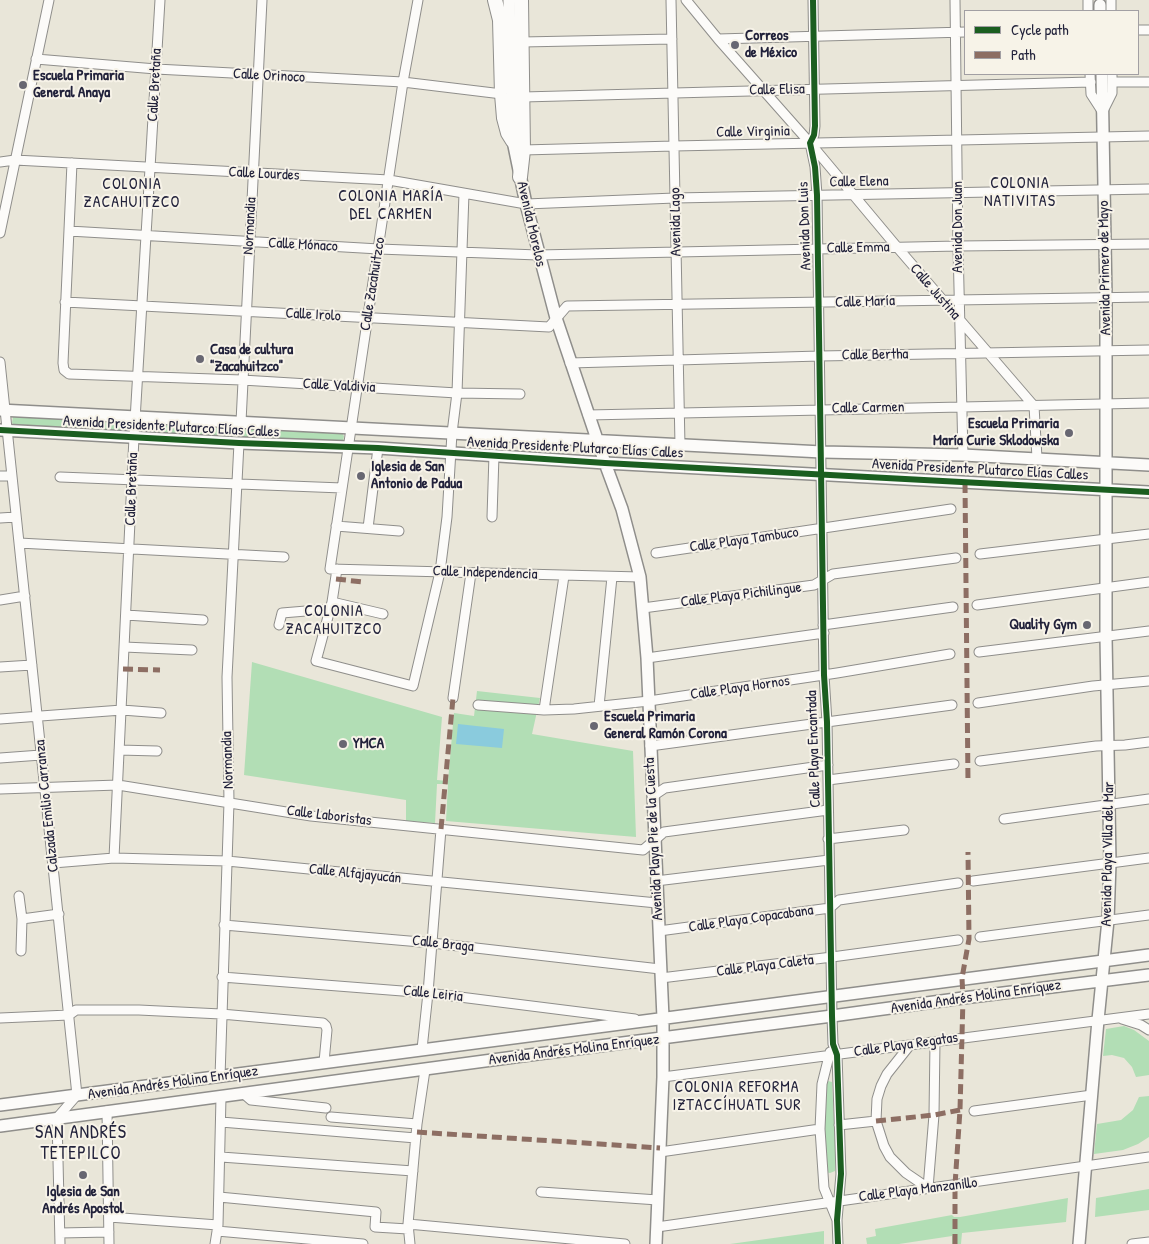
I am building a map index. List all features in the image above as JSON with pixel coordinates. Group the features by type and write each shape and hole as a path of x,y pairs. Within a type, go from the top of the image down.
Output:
{"highway":[{"path":"495,0 500,20 502,94 506,126 518,146"},
{"path":"520,177 518,146 523,97 521,0"}],"main road":[{"path":"502,0 508,15"},
{"path":"509,0 508,15 518,146"},
{"name":"Avenida Primero de Mayo","path":"1102,75 1107,463"},
{"name":"Avenida Morelos","path":"520,177 538,255 556,318 597,440"},
{"name":"Avenida Presidente Plutarco Elías Calles","path":"2,410 822,452 963,455 1149,465"},
{"name":"Avenida Presidente Plutarco Elías Calles","path":"4,430 239,443 378,448 604,463 1149,492"},
{"name":"Avenida Playa Pie de la Cuesta","path":"597,440 622,509 640,577 647,658 663,1018 663,1077 656,1244"},
{"name":"Avenida Playa Villa del Mar","path":"1079,1244 1108,920 1110,804 1106,637 1107,463"},
{"name":"Avenida Andrés Molina Enríquez","path":"0,1105 1149,955"},
{"name":"Avenida Andrés Molina Enríquez","path":"0,1126 1149,975"}],"street":[{"path":"0,233 49,0"},
{"name":"Calle Bretaña","path":"114,858 135,417 160,0"},
{"name":"Normandia","path":"240,422 262,0"},
{"name":"Calle Zacahuitzco","path":"418,0 403,82 336,526 331,605 316,660 412,686 440,572"},
{"name":"Avenida Lago","path":"672,0 680,445"},
{"name":"Calle Justina","path":"686,0 810,143 896,248 1034,406"},
{"name":"Avenida Don Luis","path":"813,0 816,89 814,135 810,143 815,167 817,195 822,452"},
{"name":"Avenida Don Juan","path":"955,0 963,455"},
{"path":"718,39 964,32"},
{"path":"522,42 672,39"},
{"name":"Calle Orinoco","path":"36,59 156,70 403,82 502,94"},
{"path":"1090,78 1091,94 1102,112"},
{"name":"Calle Elisa","path":"523,97 956,85 1090,78"},
{"path":"1102,112 1112,93 1112,78 1149,82"},
{"name":"Calle Virginia","path":"518,146 674,146 1149,136"},
{"name":"Calle Lourdes","path":"0,162 15,160 389,180 526,204"},
{"path":"65,302 72,163"},
{"name":"Calle Elena","path":"526,204 675,198 1149,189"},
{"path":"440,572 447,517 452,433 457,393 464,193"},
{"name":"Calle Mónaco","path":"69,231 379,250 538,255"},
{"name":"Calle Emma","path":"538,255 1149,244"},
{"name":"Calle María","path":"556,318 567,306 1149,297"},
{"name":"Calle Irolo","path":"65,302 549,327 556,318"},
{"name":"Calle Valdivia","path":"65,302 62,363 64,370 69,374 242,380 457,393 520,394"},
{"name":"Calle Bertha","path":"570,363 1149,350"},
{"name":"Calzada Emilio Carranza","path":"0,362 4,430 12,476 77,1095"},
{"name":"Calle Carmen","path":"588,415 1149,403"},
{"path":"1034,406 1036,458"},
{"name":"Normandia","path":"220,1077 222,977 230,802 227,677 239,443"},
{"path":"368,528 378,448"},
{"name":"Calle Playa Encantada","path":"822,452 824,675 827,722 833,1056 838,1083 841,1174 837,1220 838,1244"},
{"path":"492,517 494,455"},
{"path":"0,476 12,476"},
{"path":"60,477 342,488"},
{"name":"Calle Playa Tambuco","path":"656,553 951,509"},
{"path":"0,518 16,517"},
{"path":"336,526 399,530"},
{"path":"980,554 1149,534"},
{"path":"19,543 284,557"},
{"name":"Calle Playa Pichilingue","path":"643,608 814,585 833,574 956,558"},
{"name":"Calle Independencia","path":"333,569 640,577"},
{"path":"453,698 471,573"},
{"path":"544,710 564,576"},
{"path":"599,706 612,577"},
{"path":"977,605 1149,582"},
{"path":"0,600 25,596"},
{"path":"279,625 282,612 331,605 383,614"},
{"path":"647,658 953,607"},
{"path":"126,616 203,620"},
{"path":"979,652 1149,631"},
{"path":"124,647 192,650"},
{"name":"Calle Playa Hornos","path":"478,704 544,710 649,701 950,654"},
{"path":"0,667 32,665"},
{"path":"978,703 1149,680"},
{"path":"650,746 952,705"},
{"path":"0,719 122,710 161,712"},
{"path":"980,761 1149,742"},
{"path":"120,750 157,751"},
{"path":"0,758 41,755"},
{"path":"828,780 954,764"},
{"path":"653,796 665,788 828,765"},
{"name":"Calle Laboristas","path":"0,789 118,786 311,816 643,850 664,832 828,810"},
{"path":"1004,819 1149,799"},
{"path":"422,1049 441,829"},
{"path":"828,839 904,830"},
{"name":"Calle Alfajayucán","path":"53,863 114,858 227,861 657,903"},
{"path":"973,880 1149,858"},
{"path":"656,881 829,860"},
{"name":"Calle Playa Copacabana","path":"659,931 830,908 839,900 958,883"},
{"path":"19,896 22,919 21,951"},
{"path":"22,919 59,914"},
{"path":"980,937 1149,915"},
{"name":"Calle Braga","path":"224,925 432,943 660,973"},
{"name":"Calle Playa Caleta","path":"660,973 832,958 958,940"},
{"name":"Calle Leiria","path":"222,977 428,993 643,1020"},
{"path":"0,1018 69,1015 76,1010 139,1010 221,1014 323,1023 327,1030 324,1062"},
{"name":"Calle Playa Regatas","path":"663,1077 1149,1014"},
{"path":"1117,1018 1141,1025 1149,1030"},
{"path":"910,1045 887,1074 881,1086 877,1099 876,1121 884,1146 890,1157 906,1173 928,1188 934,1115 934,1042"},
{"name":"Calle Playa Encantada","path":"833,1056 822,1084 820,1129 822,1175 829,1202 837,1220"},
{"path":"410,1244 408,1227 417,1124 425,1070"},
{"path":"822,1084 838,1083"},
{"path":"243,1093 251,1100 326,1108"},
{"path":"60,1244 57,1118 77,1095"},
{"path":"974,1110 1092,1095"},
{"path":"215,1244 218,1228 221,1096"},
{"path":"107,1112 109,1244"},
{"path":"331,1117 417,1124"},
{"path":"839,1126 876,1121"},
{"path":"221,1122 416,1138"},
{"path":"660,1152 820,1129"},
{"path":"1145,1158 1149,1152"},
{"path":"220,1157 413,1171"},
{"name":"Calle Playa Manzanillo","path":"657,1227 1145,1158"},
{"path":"822,1175 841,1174"},
{"path":"541,1192 658,1200"},
{"path":"219,1197 376,1212 375,1227 408,1227 625,1244"},
{"path":"109,1217 363,1244"},
{"path":"60,1233 109,1232"},
{"path":"1132,1244 1149,1242"}],"green space":[{"path":"16,415 122,420 127,422 128,429 123,433 18,427 12,423 13,417"},
{"path":"145,422 341,432 344,436 343,442 144,434 141,431 142,424"},
{"name":"YMCA","path":"252,662 442,717 437,780 448,781 454,713 474,716 477,691 540,698 532,734 633,751 636,837 446,821 448,784 437,784 435,823 406,821 406,800 244,775"},
{"path":"1124,1026 1134,1030 1149,1041 1149,1075 1136,1077 1132,1067 1124,1058 1112,1055 1103,1056 1106,1029"},
{"path":"824,1082 832,1082 835,1140 835,1171 830,1173 825,1172"},
{"path":"1149,1096 1149,1137 1123,1150 1094,1154 1097,1124 1121,1120 1133,1110 1139,1097"},
{"path":"1149,1189 1149,1210 1095,1217 1096,1198"},
{"path":"1068,1198 1066,1222 962,1233 961,1244 952,1244 952,1236 899,1244 867,1244 866,1238 876,1236 875,1229 952,1215 960,1217"},
{"path":"824,1231 824,1244 730,1244"}],"water":[{"path":"458,724 504,729 502,748 456,744"}],"marked path":[{"path":"965,483 968,783"},
{"path":"336,579 363,582"},
{"path":"123,669 160,670"},
{"path":"441,829 453,698"},
{"path":"955,1244 955,1185 960,1110 962,978 969,939 968,852"},
{"path":"876,1121 934,1115 960,1110"},
{"path":"417,1132 660,1148"}],"cycle path":[{"path":"813,0 815,126 814,135 810,143 815,167 817,195 824,675 827,722 832,1016 833,1044 837,1055 841,1174 837,1220 838,1244"},
{"path":"0,430 239,443 378,448 605,463 1149,492"}],"place":[{"name":"Correos de México","path":"735,45"},
{"name":"Escuela Primaria General Anaya","path":"23,85"},
{"name":"Casa de cultura \"Zacahuitzco\"","path":"200,359"},
{"name":"Escuela Primaria María Curie Sklodowska","path":"1069,433"},
{"name":"Iglesia de San Antonio de Padua","path":"361,476"},
{"name":"Quality Gym","path":"1087,625"},
{"name":"Escuela Primaria General Ramón Corona","path":"594,726"},
{"name":"YMCA","path":"343,744"},
{"name":"Iglesia de San Andrés Apostol","path":"83,1175"}],"district":[{"name":"COLONIA NATIVITAS","path":"1020,193"},
{"name":"COLONIA ZACAHUITZCO","path":"132,194"},
{"name":"COLONIA MARÍA DEL CARMEN","path":"391,206"},
{"name":"COLONIA ZACAHUITZCO","path":"334,621"},
{"name":"COLONIA REFORMA IZTACCÍHUATL SUR","path":"737,1097"},
{"name":"SAN ANDRÉS TETEPILCO","path":"81,1143"}]}
